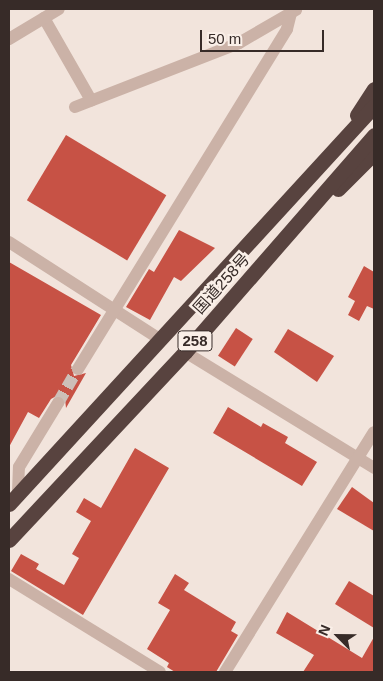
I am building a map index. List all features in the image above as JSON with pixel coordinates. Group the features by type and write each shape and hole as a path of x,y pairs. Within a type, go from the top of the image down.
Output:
{"highway":[{"name":"258","path":"332,151 374,89"},
{"name":"国道258号","path":"12,495 161,340 374,106"},
{"name":"国道258号","path":"9,540 185,352 308,215 321,193 374,136"},
{"name":"258","path":"308,215 374,153"}],"street":[{"path":"9,39 59,9"},
{"path":"75,106 213,54 294,11"},
{"path":"78,369 287,29 294,11"},
{"path":"44,18 91,100"},
{"path":"9,242 161,340"},
{"path":"185,352 374,468"},
{"path":"12,495 19,467 58,403"},
{"path":"225,672 374,432"},
{"path":"9,579 160,672"}],"building":[{"path":"66,135 166,195 127,260 27,200"},
{"path":"179,230 215,248 181,281 174,277 150,320 126,307 149,269 154,272"},
{"path":"9,262 101,315 71,365 74,376 86,373 66,408 65,399 58,395 51,399 39,418 28,412 9,447"},
{"path":"364,266 374,272 374,309 367,306 359,321 348,315 355,301 348,297"},
{"path":"236,328 253,339 235,367 218,356"},
{"path":"288,329 334,356 317,382 274,352"},
{"path":"228,407 261,427 263,423 288,437 285,443 317,462 302,486 213,433"},
{"path":"135,448 169,468 83,615 11,571 21,554 39,564 36,569 64,585 79,558 72,554 91,521 76,512 84,498 101,508"},
{"path":"352,487 374,503 374,531 337,509"},
{"path":"175,574 189,583 184,590 236,622 231,631 238,635 216,672 175,672 167,667 169,663 147,649 170,610 158,603"},
{"path":"349,581 374,596 374,628 335,604"},
{"path":"287,612 362,658 374,637 374,672 303,672 314,655 276,633"}],"tunnel":[{"path":"58,403 78,369"}]}
